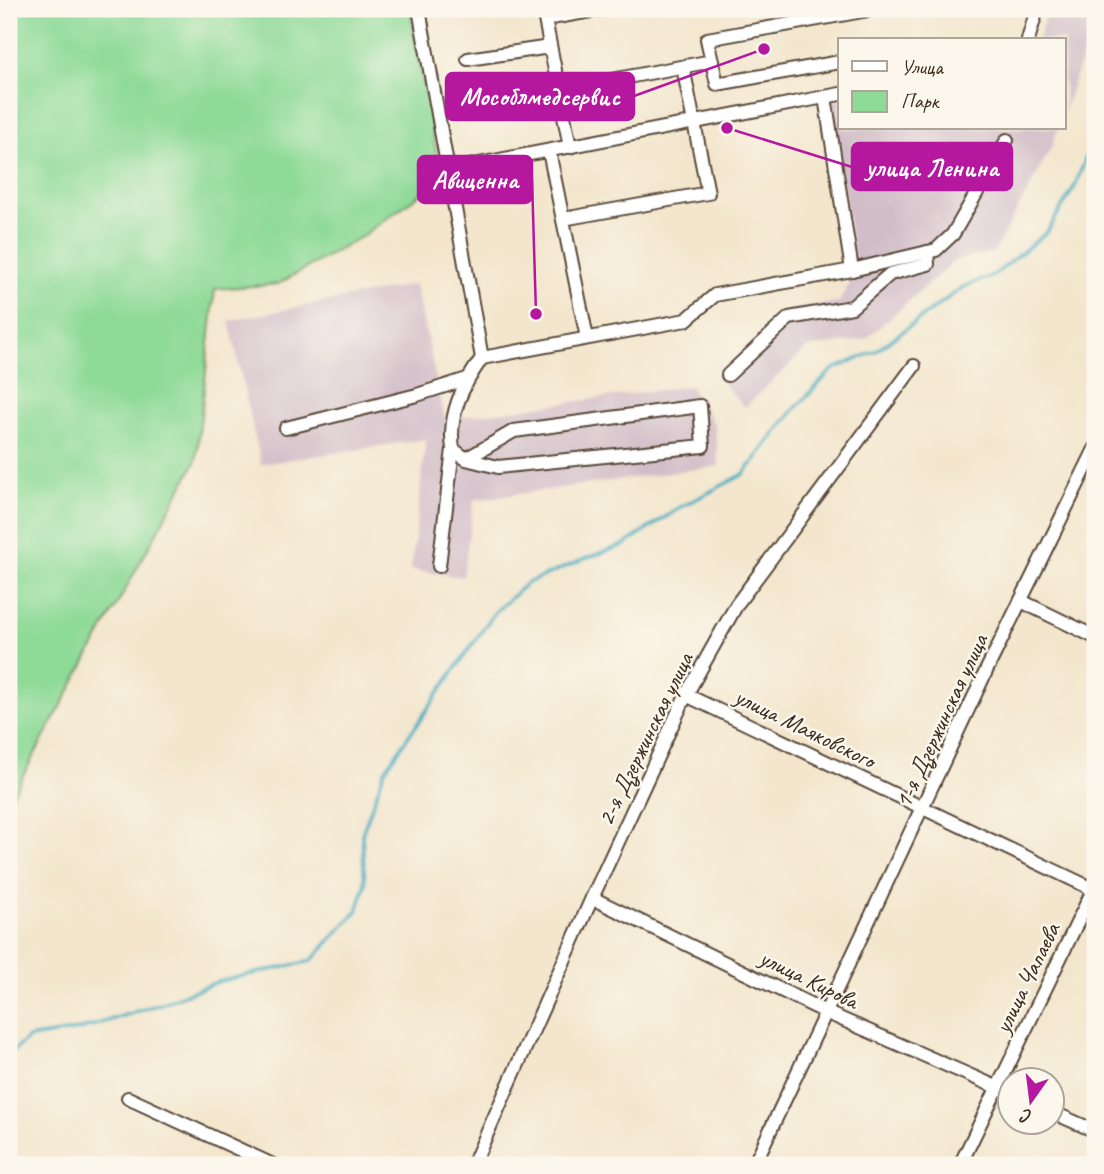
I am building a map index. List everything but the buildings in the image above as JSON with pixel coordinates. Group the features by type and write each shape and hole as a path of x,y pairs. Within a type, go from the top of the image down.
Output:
{"street":[{"path":"419,9 482,358"},
{"path":"570,147 544,14 603,9"},
{"path":"838,62 717,84 707,39 874,9"},
{"path":"1029,38 1037,9"},
{"path":"468,59 551,47"},
{"path":"559,90 712,61"},
{"path":"563,219 708,193 683,67"},
{"path":"448,170 838,94"},
{"path":"825,97 852,270"},
{"path":"439,566 453,449 450,431 455,408 467,379 482,358 686,320 715,295 852,270 936,250 953,234 1007,139"},
{"path":"549,151 587,338"},
{"path":"728,375 789,318 852,307 890,274 928,264 927,252"},
{"name":"2-я Дзержинская улица","path":"473,1165 686,695 737,604 914,366"},
{"path":"286,428 417,395 467,379"},
{"path":"453,449 466,459 498,467 703,446 699,407 514,431 466,459"},
{"name":"1-я Дзержинская улица","path":"754,1165 1095,449"},
{"path":"1021,601 1095,637"},
{"name":"улица Маяковского","path":"686,695 1095,889"},
{"name":"улица Чапаева","path":"1014,1066 1095,889"},
{"name":"улица Кирова","path":"592,898 827,1012 996,1088"},
{"path":"128,1098 265,1164"},
{"name":"улица Чапаева","path":"960,1165 996,1103"},
{"path":"1066,1118 1095,1131"}],"shaded area":[{"path":"1047,9 1095,9 1095,19 1066,105 1066,38 1039,38"},
{"path":"838,99 838,130 1057,130 1052,146 994,252 955,260 866,339 807,348 745,407 716,376 788,310 839,302 856,272 830,101"},
{"path":"415,284 445,419 690,386 715,425 719,466 474,500 463,577 411,570 426,439 261,464 229,321"}],"green space":[{"path":"9,9 410,9 441,179 361,237 278,284 215,289 196,461 9,801"}],"waterway":[{"path":"9,1055 28,1038 79,1030 220,981 311,961 357,911 365,886 362,834 385,770 495,612 527,583 624,545 679,508 744,474 792,412 832,370 876,351 963,287 994,275 1047,232 1075,186 1095,134"}],"place":[{"name":"Мособлмедсервис","path":"764,49"},
{"name":"улица Ленина","path":"727,128"},
{"name":"Авиценна","path":"536,314"}]}
